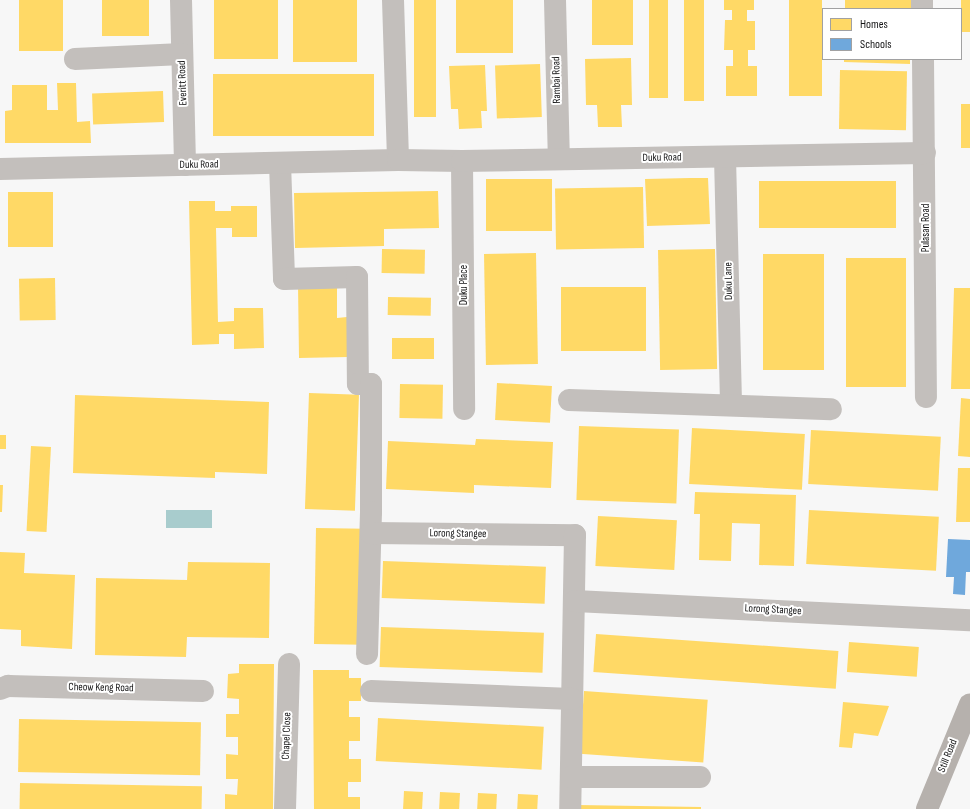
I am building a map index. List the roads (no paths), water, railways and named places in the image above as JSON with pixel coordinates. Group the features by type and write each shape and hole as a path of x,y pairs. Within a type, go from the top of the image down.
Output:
{"highway":[{"name":"Still Road","path":"927,809 970,704"}],"street":[{"name":"Everitt Road","path":"181,0 185,166"},
{"path":"393,0 398,160"},
{"name":"Rambai Road","path":"556,0 559,159"},
{"path":"75,59 182,54"},
{"name":"Pulasan Road","path":"923,60 926,397"},
{"name":"Duku Road","path":"0,169 398,160 462,161 925,153"},
{"name":"Duku Lane","path":"725,157 731,405"},
{"name":"Duku Place","path":"462,161 464,409"},
{"path":"280,163 284,279 357,277 358,384 371,384 371,533 367,654"},
{"path":"569,400 831,409"},
{"name":"Lorong Stangee","path":"371,533 575,535 570,809"},
{"name":"Lorong Stangee","path":"575,600 970,620"},
{"name":"Chapel Close","path":"285,809 289,664"},
{"name":"Cheow Keng Road","path":"0,689 8,686 203,691"},
{"path":"371,691 572,699"},
{"path":"570,777 700,777"}],"water":[{"path":"166,510 212,510 212,528 166,528"}]}
